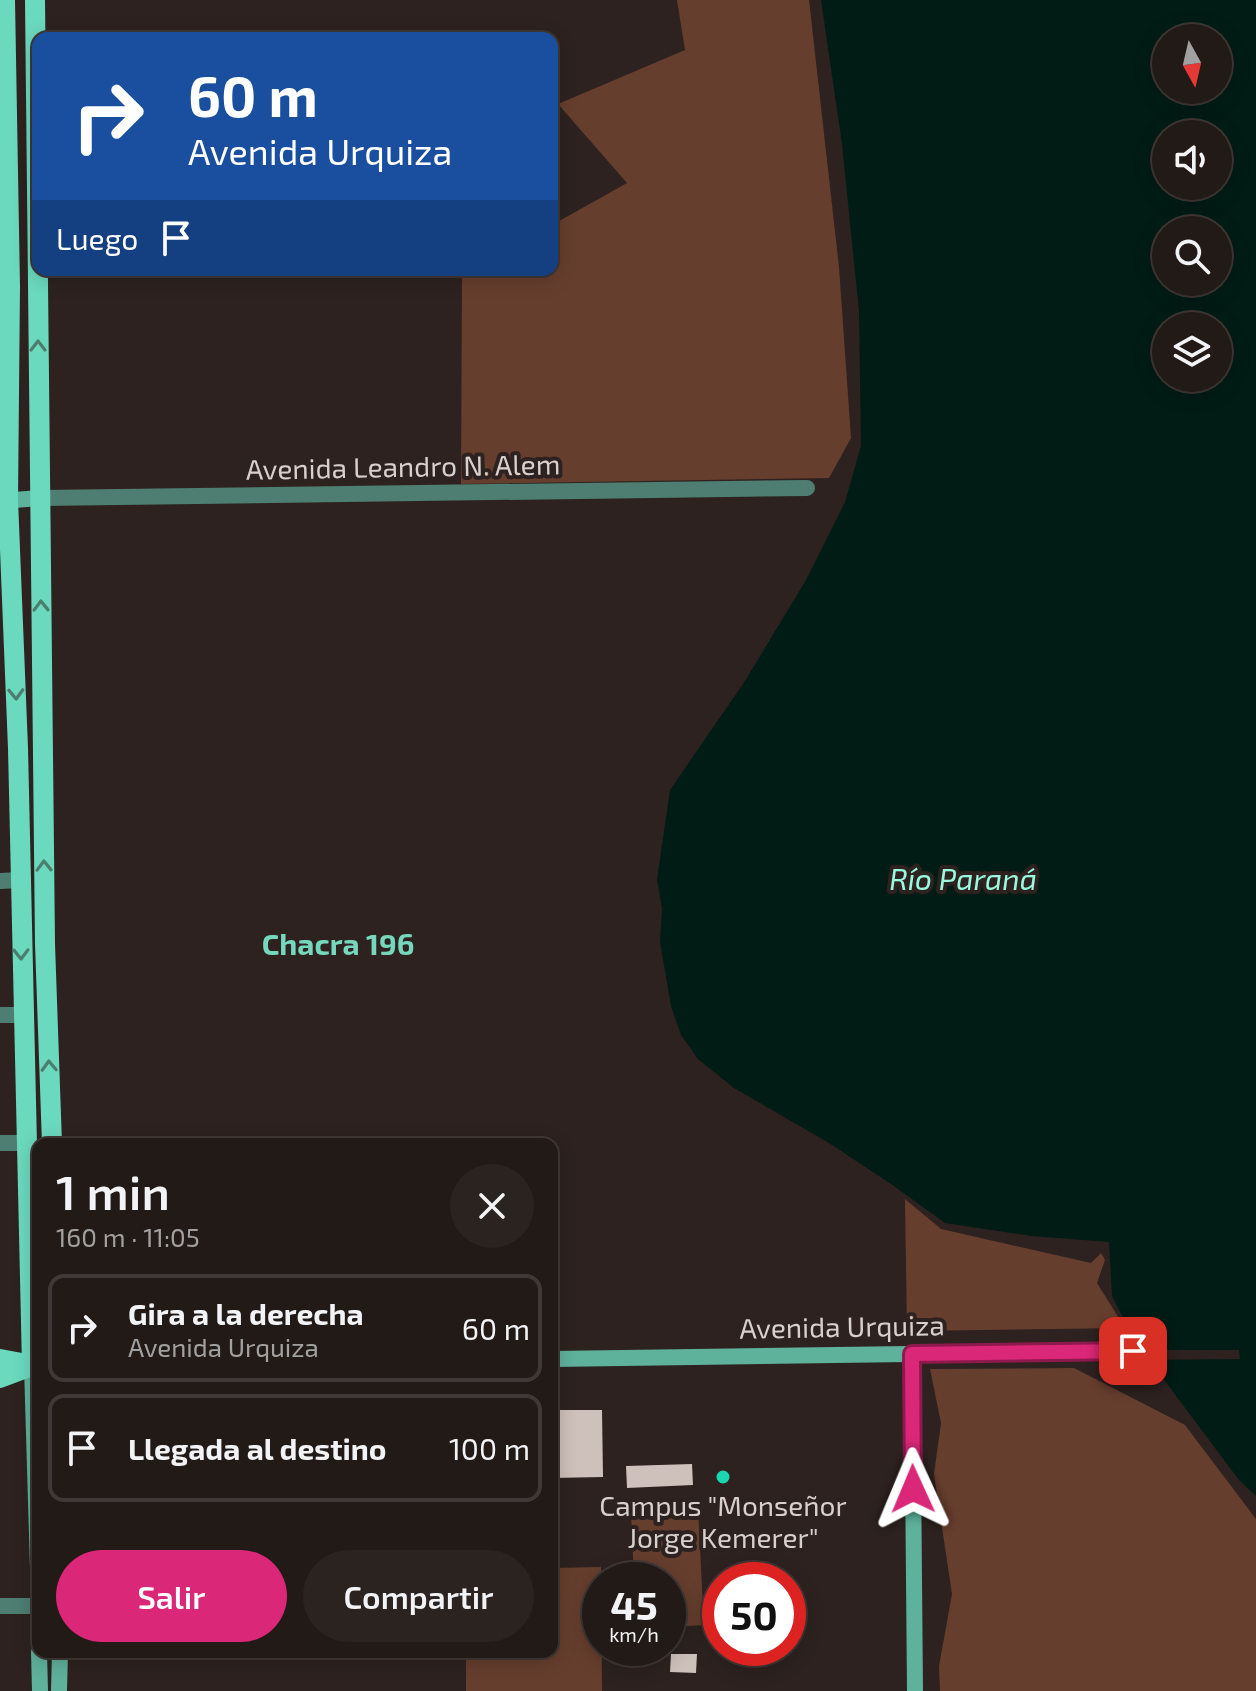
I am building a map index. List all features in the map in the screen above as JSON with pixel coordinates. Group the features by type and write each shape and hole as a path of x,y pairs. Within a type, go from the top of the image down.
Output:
{"main road":[{"path":"5,0 5,286 45,944 52,1138"},
{"path":"34,32 35,0"},
{"path":"32,88 9,748 10,880 23,1015 32,1299"},
{"name":"Avenida Urquiza","path":"558,1359 1133,1351"},
{"path":"912,1354 915,1691"},
{"path":"0,1359 32,1365"},
{"path":"0,1378 32,1367"},
{"path":"39,1658 40,1691"},
{"path":"59,1691 60,1658"}],"street":[{"name":"Avenida Leandro N. Alem","path":"18,500 807,488"},
{"path":"0,1015 23,1015"},
{"path":"0,1143 25,1143"},
{"path":"0,1606 32,1606"}],"shaded area":[{"path":"677,0 809,0 839,267 851,438 829,478 461,484 462,277 558,276 558,222 627,183 558,104 685,50"},
{"path":"905,1199 941,1229 1091,1263 1101,1253 1105,1260 1097,1283 1125,1328 907,1331"},
{"path":"1074,1368 1185,1425 1256,1519 1256,1691 940,1691 939,1666 952,1594 934,1474 941,1423 930,1369"},
{"path":"698,1509 702,1625 686,1626 686,1562 633,1562 631,1512"},
{"path":"582,1567 582,1666 602,1666 602,1691 466,1691 466,1658 558,1658 558,1568"}],"water":[{"name":"Río Paraná","path":"821,0 1256,0 1256,1496 1239,1480 1135,1341 1112,1296 1109,1242 1032,1236 945,1223 829,1143 734,1088 698,1059 681,1035 671,1006 660,942 662,908 657,880 670,790 745,681 806,580 845,502 861,446 859,311 842,144"}],"pier":[{"path":"1141,1350 1239,1350 1240,1359 1149,1360"}],"building":[{"path":"558,1410 602,1410 603,1477 558,1478"},
{"path":"692,1464 693,1485 627,1488 626,1466"},
{"path":"686,1654 697,1654 696,1673 670,1672 670,1666 686,1666"}],"place":[{"name":"Campus \"Monseñor Jorge Kemerer\"","path":"723,1477"}],"district":[{"name":"Chacra 196","path":"338,945"}],"route":[{"path":"913,1489 912,1354 1133,1351"}]}
